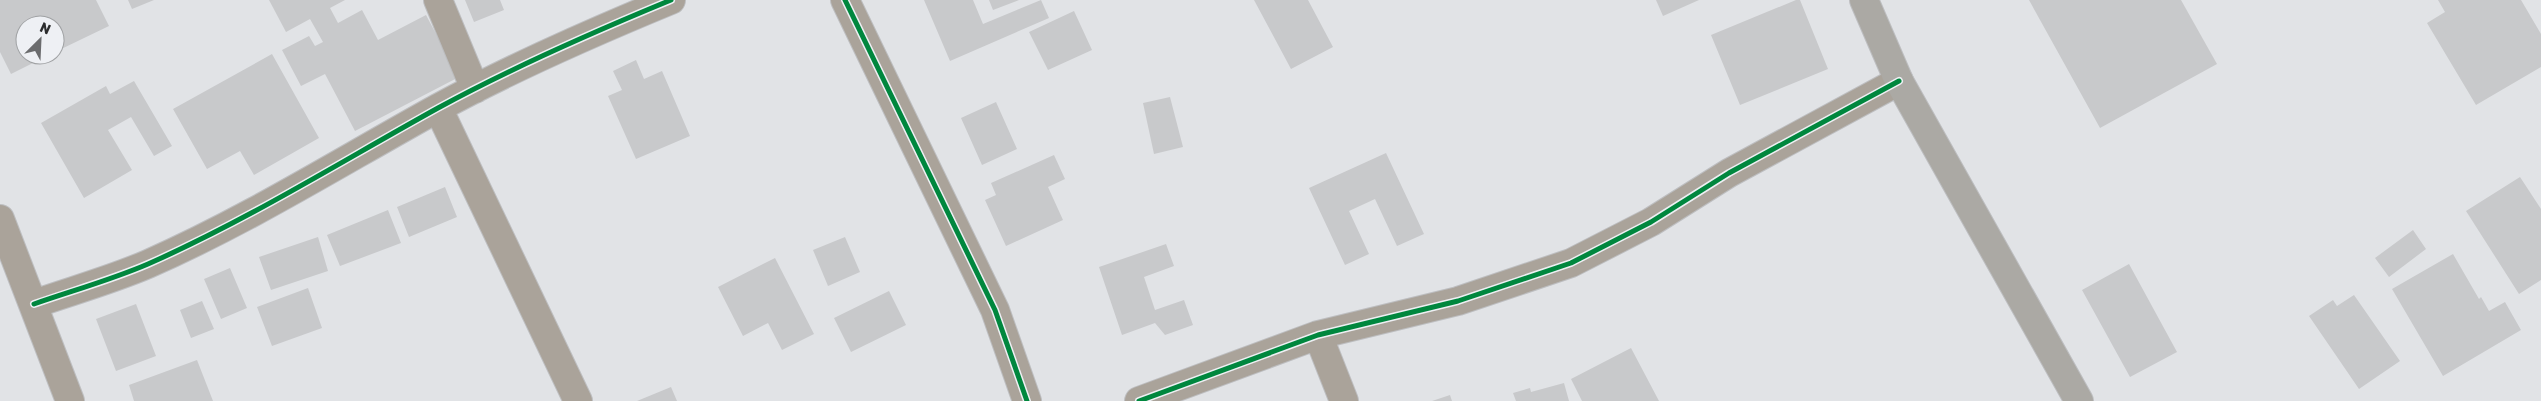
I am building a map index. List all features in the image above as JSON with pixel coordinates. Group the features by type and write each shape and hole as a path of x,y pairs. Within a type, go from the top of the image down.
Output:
{"main road":[{"path":"1864,0 1899,81 2079,401"}],"street":[{"path":"438,0 475,89"},
{"path":"34,304 147,264 345,162 438,108 475,89 587,34 671,0"},
{"path":"845,0 995,310 1027,401"},
{"path":"1139,401 1318,335 1458,302 1571,263 1651,222 1729,173 1899,81"},
{"path":"438,108 578,401"},
{"path":"0,219 70,401"},
{"path":"1318,335 1344,401"}],"building":[{"path":"0,0 96,0 109,26 65,47 65,15 15,15 15,65 29,65 11,74 0,52"},
{"path":"128,0 154,0 132,9"},
{"path":"269,0 345,0 330,8 338,23 362,10 378,40 426,15 459,77 355,131 325,74 301,86 282,50 309,36 315,46 323,42 310,19 286,32"},
{"path":"465,0 500,0 504,10 474,22"},
{"path":"924,0 973,0 983,24 1041,0 1049,18 950,61"},
{"path":"989,0 1019,0 993,10"},
{"path":"1254,0 1308,0 1333,47 1291,69"},
{"path":"1656,0 1699,0 1663,16"},
{"path":"1800,0 1828,69 1740,105 1711,35"},
{"path":"2029,0 2181,0 2217,64 2100,128"},
{"path":"2438,0 2521,0 2541,34 2541,67 2476,105 2427,23 2445,12"},
{"path":"1074,11 1092,50 1048,70 1029,32"},
{"path":"272,54 319,138 254,175 240,151 207,169 173,109"},
{"path":"636,60 644,79 662,71 690,136 636,159 608,96 622,90 613,71"},
{"path":"134,81 172,146 154,156 131,117 108,130 132,170 84,198 41,123 106,86 110,94"},
{"path":"1170,97 1183,147 1154,154 1143,103"},
{"path":"996,102 1017,149 982,165 961,118"},
{"path":"1386,153 1424,234 1397,246 1375,199 1349,211 1369,254 1345,265 1309,188"},
{"path":"1054,155 1065,179 1048,187 1063,220 1006,246 985,200 996,195 991,183"},
{"path":"2520,177 2541,209 2541,280 2519,294 2466,211"},
{"path":"445,187 457,217 409,237 397,207"},
{"path":"388,210 401,243 340,266 327,235"},
{"path":"2413,230 2426,249 2389,277 2375,258"},
{"path":"318,237 328,271 271,290 259,257"},
{"path":"845,237 860,272 828,286 813,250"},
{"path":"1166,244 1174,266 1144,277 1155,310 1184,300 1193,325 1165,335 1155,323 1122,335 1099,267"},
{"path":"2453,254 2479,299 2481,297 2489,311 2505,302 2521,330 2443,376 2392,289"},
{"path":"775,258 814,334 782,350 768,323 743,336 718,287"},
{"path":"2129,264 2177,352 2130,377 2082,290"},
{"path":"230,268 247,308 221,319 204,279"},
{"path":"308,288 322,328 272,346 257,307"},
{"path":"889,291 906,325 851,352 834,318"},
{"path":"2354,295 2400,361 2359,389 2309,316 2333,300 2337,306"},
{"path":"202,301 214,329 191,338 180,310"},
{"path":"136,304 156,356 116,371 96,319"},
{"path":"1631,348 1659,401 1582,401 1571,379"},
{"path":"197,360 213,401 134,401 129,385"},
{"path":"1564,383 1569,401 1516,401 1513,393 1530,388 1531,392"},
{"path":"671,387 677,401 637,401"},
{"path":"1450,395 1452,401 1432,401"}],"cycle path":[{"path":"34,304 120,275 185,247 222,229 495,78 671,0"},
{"path":"845,0 995,310 1027,401"},
{"path":"1139,401 1318,335 1458,301 1571,263 1651,222 1729,173 1899,81"}]}
